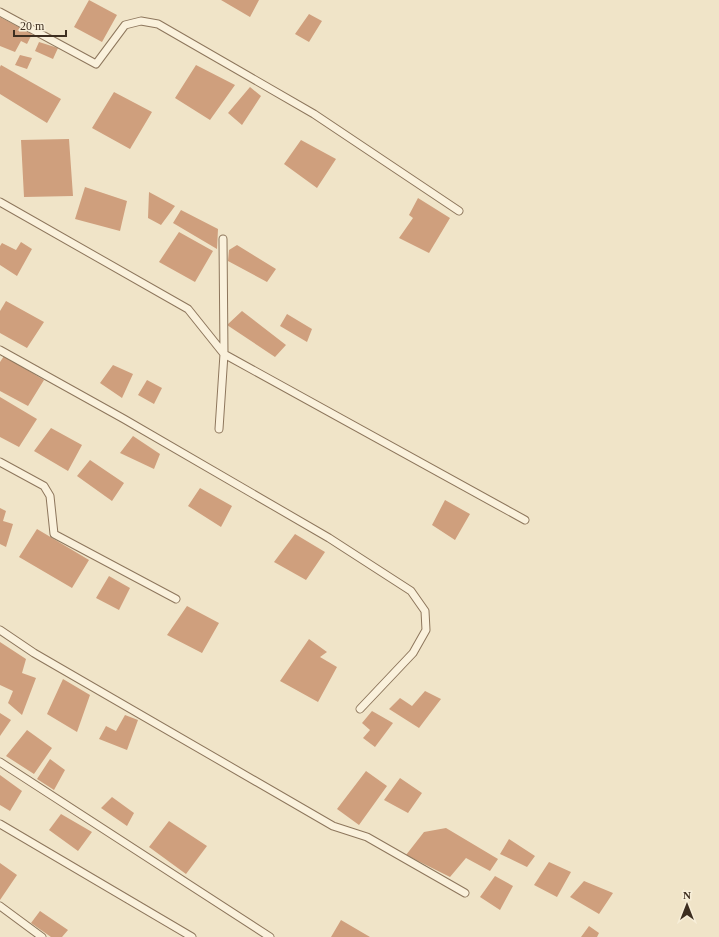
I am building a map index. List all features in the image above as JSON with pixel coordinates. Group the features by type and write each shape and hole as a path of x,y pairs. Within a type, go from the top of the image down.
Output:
{"lane":[{"path":"0,12 96,64 126,25 141,21 158,24 314,114 459,211"},
{"path":"0,202 188,309 224,354 525,520"},
{"path":"219,429 224,354 223,239"},
{"path":"0,350 124,419 329,538 412,591 425,611 426,630 413,653 360,709"},
{"path":"0,462 44,486 50,496 54,534 176,599"},
{"path":"0,630 34,653 333,826 367,837 465,893"},
{"path":"0,762 270,937"},
{"path":"0,824 192,937"},
{"path":"0,906 42,937"}],"building":[{"path":"89,0 117,15 102,42 74,27"},
{"path":"221,0 259,0 250,17"},
{"path":"309,14 322,21 309,42 295,34"},
{"path":"0,17 32,34 27,44 21,41 15,52 0,46"},
{"path":"39,42 58,48 53,59 35,51"},
{"path":"20,55 32,58 27,69 15,65"},
{"path":"1,65 61,99 47,123 0,94"},
{"path":"196,65 235,85 210,120 175,98"},
{"path":"250,87 261,96 242,125 228,113"},
{"path":"114,92 152,112 130,149 92,128"},
{"path":"69,139 73,196 24,197 21,140"},
{"path":"301,140 336,159 317,188 284,164"},
{"path":"85,187 127,201 120,231 75,219"},
{"path":"149,192 175,206 161,225 148,218"},
{"path":"418,198 450,218 429,253 399,238 413,218 409,215"},
{"path":"181,210 218,229 217,249 173,223"},
{"path":"179,232 213,251 195,282 159,262"},
{"path":"21,242 32,249 17,276 0,265 0,246 2,243 16,250"},
{"path":"237,245 276,269 267,282 228,261 229,250"},
{"path":"6,301 44,322 27,348 0,333 0,311"},
{"path":"242,311 286,345 275,357 227,325"},
{"path":"287,314 312,329 307,342 280,326"},
{"path":"4,356 44,380 28,406 0,391 0,362"},
{"path":"113,365 133,374 122,398 100,383"},
{"path":"147,380 162,388 154,404 138,395"},
{"path":"0,397 37,419 19,447 0,437"},
{"path":"51,428 82,445 68,471 34,451"},
{"path":"133,436 160,454 154,469 120,453"},
{"path":"90,460 124,483 112,501 77,476"},
{"path":"200,488 232,506 221,527 188,506"},
{"path":"445,500 470,514 455,540 432,525"},
{"path":"0,508 6,511 3,521 13,524 6,547 0,544"},
{"path":"37,529 89,560 72,588 19,557"},
{"path":"295,534 325,552 306,580 274,562"},
{"path":"109,576 130,588 119,610 96,598"},
{"path":"187,606 219,623 202,653 167,635"},
{"path":"309,639 327,652 320,657 337,667 318,702 280,681"},
{"path":"0,642 26,659 22,673 36,678 22,715 8,703 13,691 0,685"},
{"path":"63,679 90,695 77,732 47,714"},
{"path":"425,691 441,699 419,728 389,709 400,698 412,706"},
{"path":"372,711 393,723 375,747 363,738 370,730 362,723"},
{"path":"0,713 11,720 0,736"},
{"path":"125,715 138,720 127,750 99,739 106,726 116,731"},
{"path":"27,730 52,748 34,774 6,756"},
{"path":"50,759 65,770 54,790 37,779"},
{"path":"366,771 387,786 359,825 337,809"},
{"path":"0,775 22,791 10,811 0,805"},
{"path":"400,778 422,793 408,813 384,800"},
{"path":"112,797 134,813 127,826 101,808"},
{"path":"61,814 92,832 78,851 49,830"},
{"path":"169,821 207,846 186,874 149,847"},
{"path":"446,828 498,859 490,871 466,858 450,877 406,855 424,832"},
{"path":"509,839 535,856 527,867 500,854"},
{"path":"549,862 571,872 557,897 534,885"},
{"path":"0,863 17,875 0,900"},
{"path":"495,876 513,886 500,910 480,897"},
{"path":"584,881 613,893 599,914 570,897"},
{"path":"40,911 68,930 62,937 51,937 31,923"},
{"path":"341,920 370,937 331,937"},
{"path":"589,926 599,933 597,937 581,937"}]}
